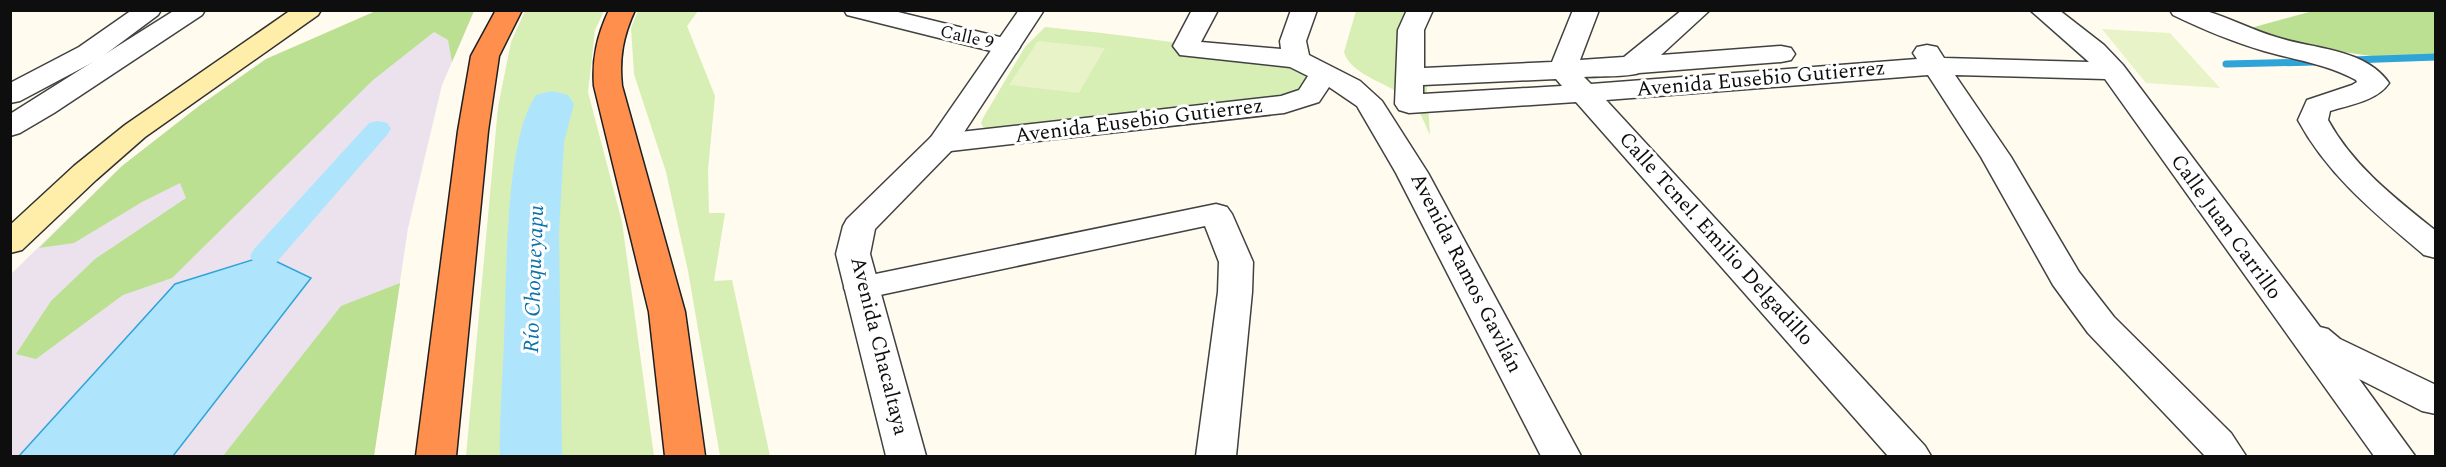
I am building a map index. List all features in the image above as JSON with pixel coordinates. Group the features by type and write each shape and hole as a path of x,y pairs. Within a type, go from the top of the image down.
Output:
{"highway":[{"path":"436,456 472,131 485,56 509,10"},
{"path":"622,10 610,34 606,72 610,99 667,312 685,456"}],"main road":[{"path":"10,243 85,173 135,131 309,10"}],"street":[{"path":"14,91 89,53 149,10"},
{"path":"10,127 193,10"},
{"name":"Calle 9","path":"856,10 1007,47"},
{"name":"Avenida Chacaltaya","path":"906,456 853,254 859,226 942,143 1032,10"},
{"path":"1205,10 1186,46 1296,59 1350,87 1368,101 1412,173"},
{"path":"1296,59 1293,41 1304,10"},
{"name":"Avenida Ramos Gavilán","path":"1420,10 1410,30 1409,91 1412,173 1561,456"},
{"path":"1563,70 1586,10"},
{"path":"1585,93 1633,65 1698,10"},
{"name":"Calle Juan Carrillo","path":"2042,10 2104,61 2396,456"},
{"path":"2182,10 2267,43 2348,65 2371,78 2375,83 2362,91 2317,106 2313,120 2326,143 2349,170 2436,248"},
{"name":"Avenida Eusebio Gutierrez","path":"1409,91 1563,70 1870,47 1930,57 2104,61"},
{"path":"1930,57 1996,157 2065,278 2101,325 2217,443 2226,456"},
{"name":"Avenida Eusebio Gutierrez","path":"1409,91 1585,93 1873,69 1930,57"},
{"name":"Calle Tcnel. Emilio Delgadillo","path":"1563,70 1911,456"},
{"name":"Avenida Eusebio Gutierrez","path":"942,143 1284,104 1309,96 1324,74"},
{"path":"861,288 1216,214 1236,262 1216,456"},
{"path":"2294,320 2327,348 2436,401"}],"shaded area":[{"path":"378,11 474,11 442,85 408,228 374,456 11,456 11,274 122,166 199,106 266,59"}],"green space":[{"path":"378,10 474,11 452,62 448,40 434,32 373,80 172,278 123,295 36,359 16,354 51,301 95,259 186,198 180,183 142,202 74,243 39,248 122,166 199,106 266,59"},
{"path":"525,11 604,11 595,30 588,92 622,222 654,456 550,456 556,181 566,96 538,100 526,138 505,456 466,456 498,107 511,42"},
{"path":"638,11 698,11 687,26 715,96 708,170 709,213 725,213 714,281 732,280 770,456 720,456 688,271 666,172 634,74 631,28"},
{"path":"1356,11 1432,11 1423,29 1430,135 1412,102 1364,74 1348,60 1344,52"},
{"path":"2313,11 2435,11 2435,55 2392,59 2225,35"},
{"path":"1045,27 1169,42 1269,60 1294,67 1308,77 1308,83 1293,96 989,129 983,127 981,123 983,118 1025,47"},
{"path":"2102,29 2170,33 2220,88 2146,83"},
{"path":"1038,41 1105,48 1079,93 1009,85"},
{"path":"400,283 374,456 223,456 341,306"}],"water":[{"path":"265,256 311,278 173,456 19,456 175,284"}],"waterway":[{"path":"2352,60 2436,57"},
{"path":"2226,64 2315,62"},
{"name":"Río Choqueyapu","path":"531,456 534,233 541,142 552,104"},
{"path":"265,256 378,129"}]}
